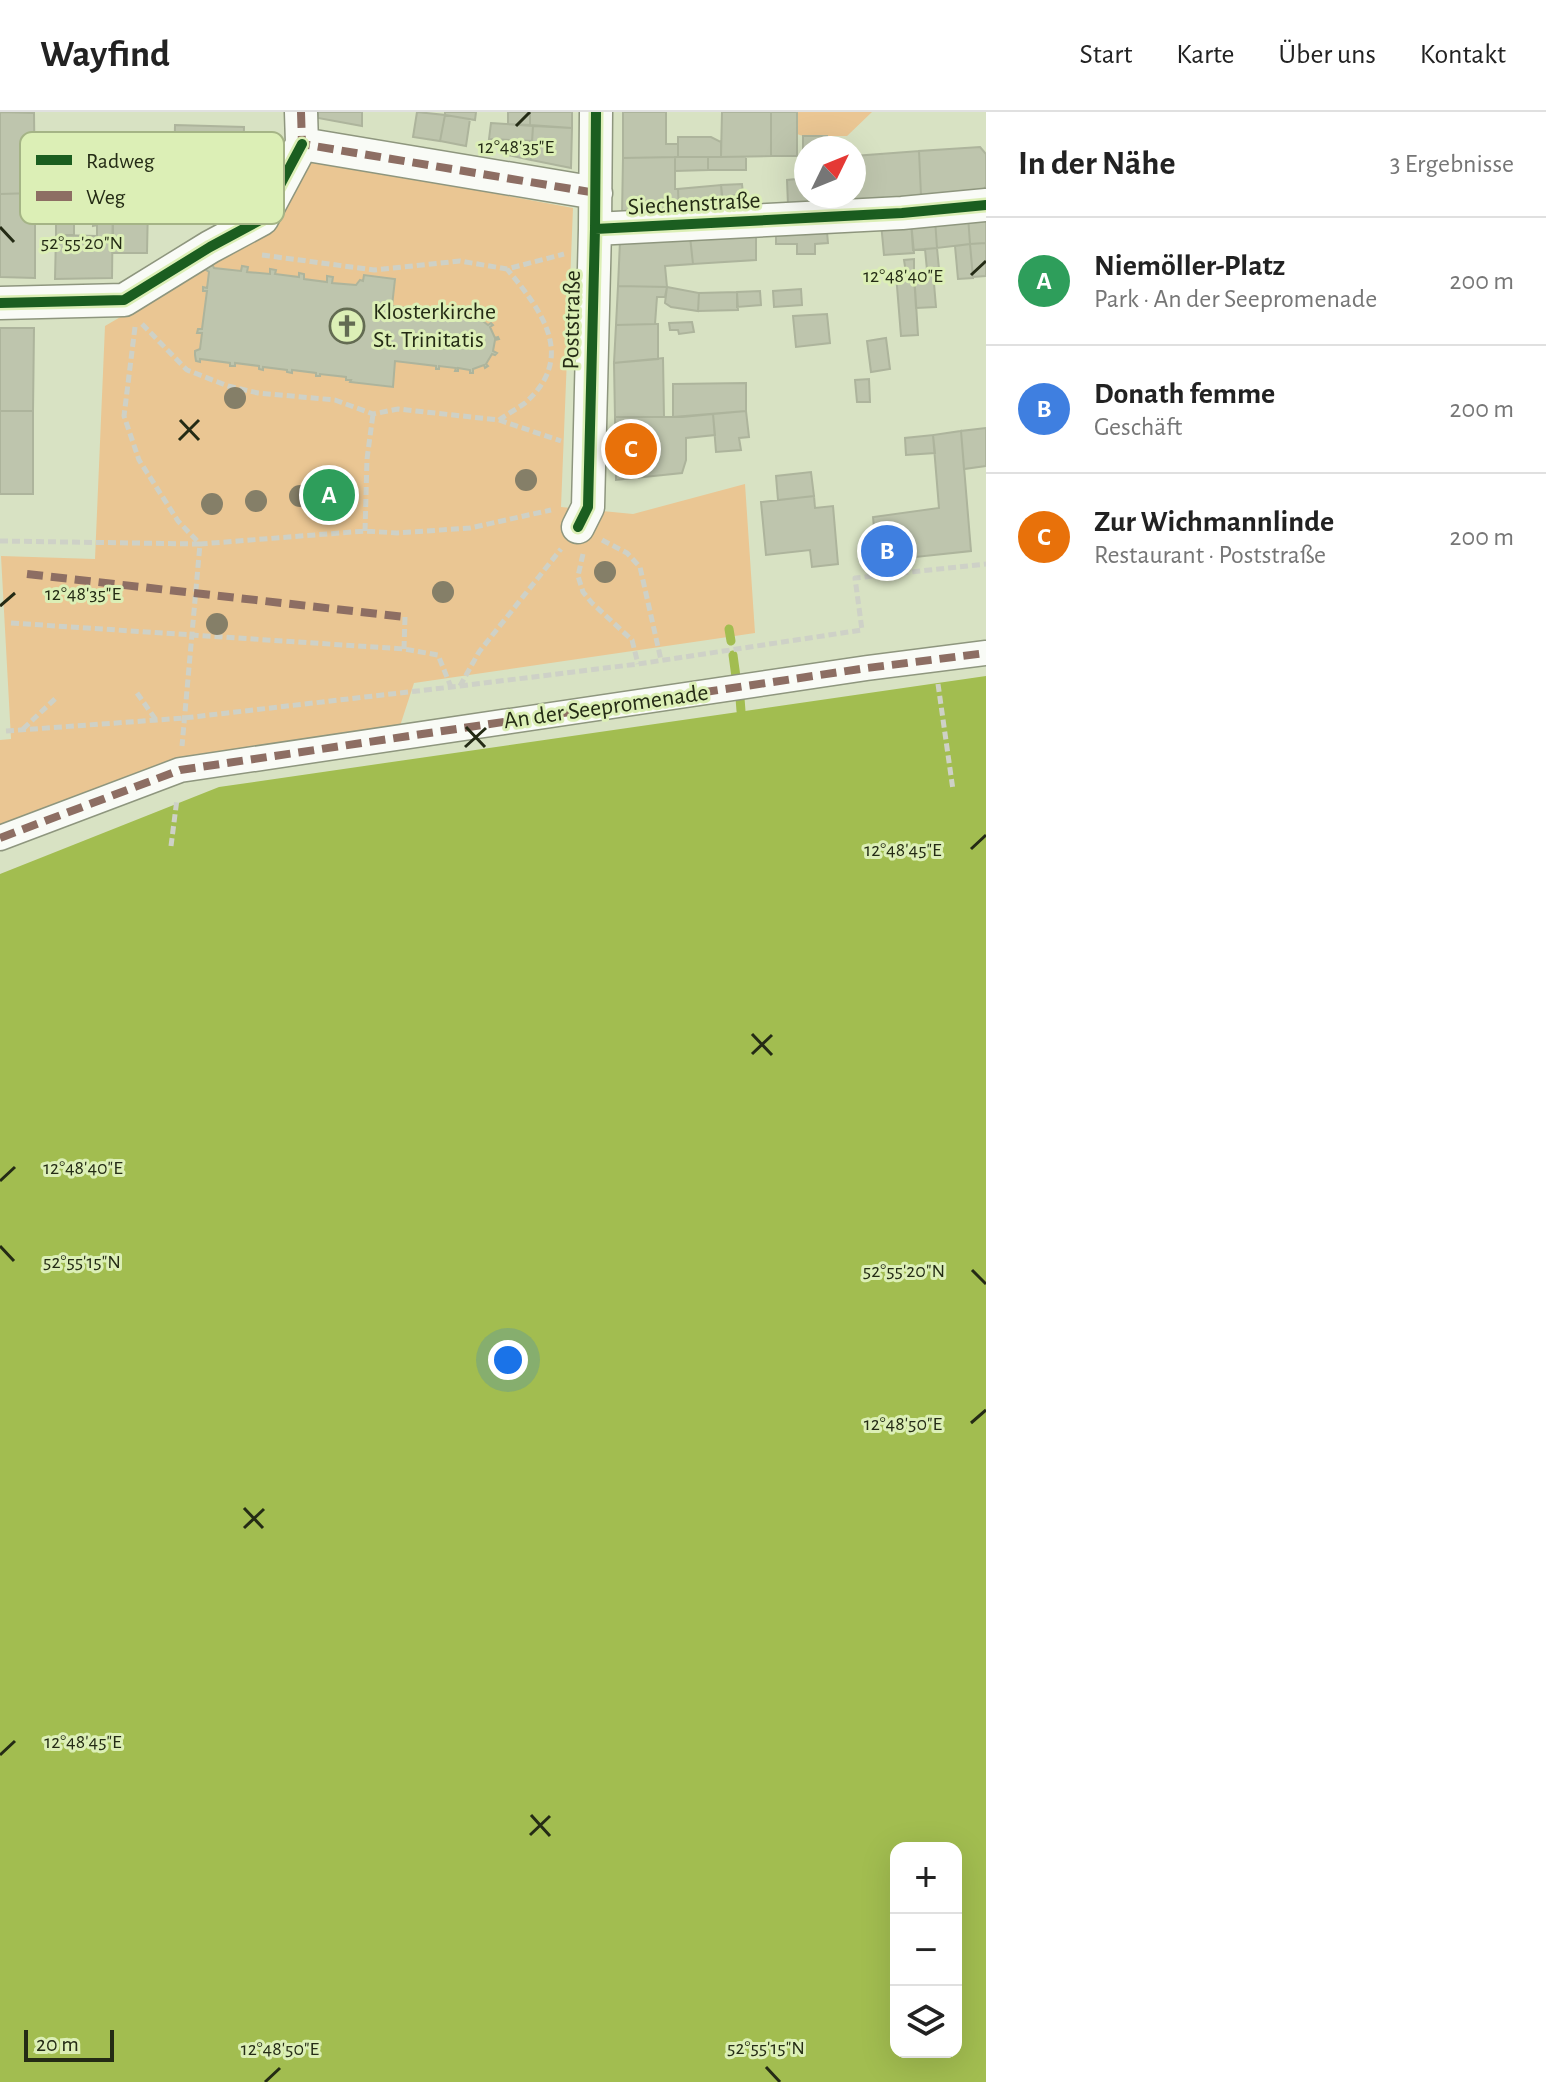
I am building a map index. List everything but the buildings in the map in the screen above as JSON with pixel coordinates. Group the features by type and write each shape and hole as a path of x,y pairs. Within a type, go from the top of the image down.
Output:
{"street":[{"path":"284,178 302,144 301,112"},
{"name":"Poststraße","path":"584,540 588,507 596,112"},
{"path":"302,144 596,193"},
{"name":"Siechenstraße","path":"595,237 986,205"},
{"path":"0,303 124,300 253,224"},
{"name":"An der Seepromenade","path":"0,838 180,770 851,670 986,653"}],"path":[{"path":"210,247 374,270 460,261 507,269 595,237"},
{"path":"499,420 524,404 544,383 552,357 551,338 544,321 533,300 507,269"},
{"path":"184,718 200,544 178,521 139,460 124,416 136,318 187,370 228,386 258,393 335,400 373,414 398,409 499,420 589,451"},
{"path":"365,531 367,459 373,414"},
{"path":"0,541 200,544 365,531 397,533 470,528 553,510 584,540 627,553 640,567 661,660"},
{"path":"584,540 578,576 583,592 632,640 638,664"},
{"path":"460,686 479,652 584,540"},
{"path":"6,731 184,718 460,686 638,664 862,630 855,578 986,564"},
{"path":"404,649 405,617"},
{"path":"11,623 404,649 438,655 451,687"},
{"path":"937,682 953,790"},
{"path":"137,693 156,720"},
{"path":"22,730 57,697"},
{"path":"171,846 180,770"}],"shaded area":[{"path":"797,112 872,112 847,136 797,134"},
{"path":"310,159 573,208 561,507 633,514 745,484 755,633 414,683 399,729 289,743 0,829 0,740 11,739 1,556 95,559 105,326 182,281 201,262 278,224 284,224 284,211"},
{"path":"986,676 986,2082 0,2082 0,874 219,787"}],"waterway":[{"path":"729,629 731,641"},
{"path":"733,655 736,677"},
{"path":"740,698 741,711"}],"marked path":[{"path":"301,112 302,144 596,193 596,198"},
{"path":"27,574 405,617"},
{"path":"0,838 180,770 986,653"}],"cycle path":[{"path":"578,527 588,507 596,112"},
{"path":"284,178 302,144"},
{"path":"595,229 902,213 986,205"},
{"path":"0,303 124,300 253,224"}],"place":[{"name":"Klosterkirche St. Trinitatis","path":"347,326"},
{"name":"Zur Wichmannlinde","path":"631,449"},
{"name":"Niemöller-Platz","path":"329,495"},
{"name":"Donath femme","path":"887,551"}]}
